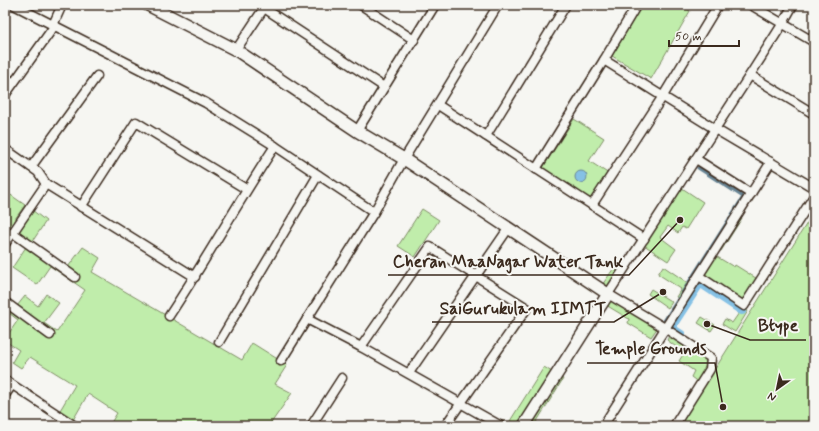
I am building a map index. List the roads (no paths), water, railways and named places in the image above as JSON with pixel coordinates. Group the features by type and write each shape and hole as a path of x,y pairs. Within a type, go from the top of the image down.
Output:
{"street":[{"path":"14,5 206,102 374,212"},
{"path":"5,95 54,25 62,5"},
{"path":"148,5 236,50 357,131 404,160 608,294 665,328 710,358 710,369 674,426"},
{"path":"361,5 414,40"},
{"path":"357,131 435,5"},
{"path":"281,361 374,212 497,7 488,5"},
{"path":"486,136 566,5"},
{"path":"536,169 635,8 630,5"},
{"path":"592,205 663,96 718,5"},
{"path":"751,5 814,42"},
{"path":"525,426 608,294 750,75 793,5"},
{"path":"236,50 265,6 384,87"},
{"path":"604,60 814,188"},
{"path":"750,75 814,114"},
{"path":"31,167 97,76"},
{"path":"5,77 13,83"},
{"path":"438,105 644,239"},
{"path":"81,207 136,122 246,189"},
{"path":"169,316 195,277 246,189 275,146"},
{"path":"5,149 38,172 46,184 195,277"},
{"path":"696,159 751,194"},
{"path":"603,426 771,162"},
{"path":"219,342 318,175"},
{"path":"5,244 46,184"},
{"path":"699,276 744,306 814,196"},
{"path":"410,374 508,229"},
{"path":"13,233 75,277"},
{"path":"361,347 430,247 527,308 445,426"},
{"path":"5,302 50,335"},
{"path":"307,319 410,374 501,426"},
{"path":"311,426 342,378"},
{"path":"5,395 9,383 75,426"}],"water":[{"path":"579,171 583,171 587,177 583,183 579,183 575,179 575,175"}],"waterway":[{"path":"662,324 743,197 698,168"},
{"path":"681,335 670,328 700,282 742,310"}],"place":[{"name":"Cheran MaaNagar Water Tank","path":"680,220"},
{"name":"SaiGurukulam IIMTT","path":"663,292"},
{"name":"Btype","path":"707,324"},
{"name":"Temple Grounds","path":"723,407"}]}
